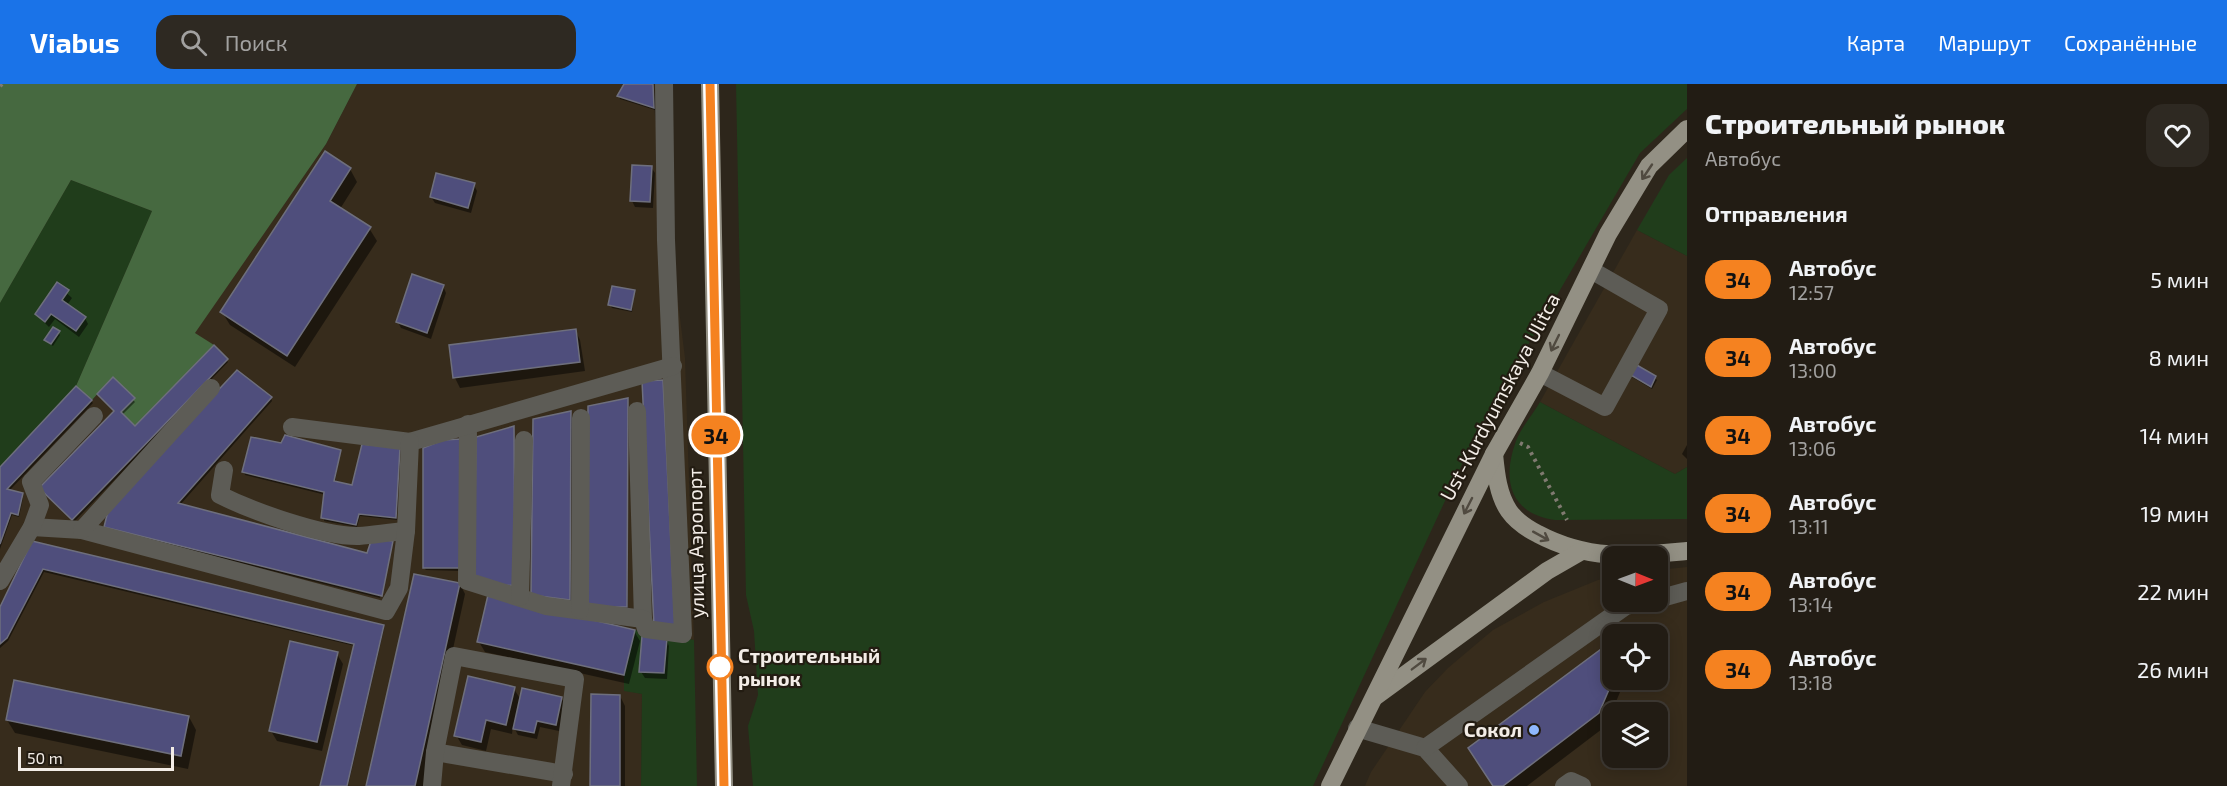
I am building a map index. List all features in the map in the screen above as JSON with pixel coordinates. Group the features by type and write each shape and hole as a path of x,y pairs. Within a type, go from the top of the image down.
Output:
{"main road":[{"name":"улица Аэропорт","path":"710,84 724,786"},
{"name":"Ust-Kurdyumskaya Ulitca","path":"1330,786 1494,454 1540,373 1608,234 1649,166 1687,129"},
{"path":"1494,454 1497,483 1509,512 1528,528 1553,542 1580,552 1621,556 1687,551"},
{"name":"Ust-Kurdyumskaya Ulitca","path":"1372,699 1490,611 1547,571 1580,552"}],"street":[{"path":"637,411 646,629 683,634 666,240 664,84"},
{"path":"1540,373 1605,408 1659,309 1591,270"},
{"path":"292,427 410,442 673,366"},
{"path":"82,530 212,388"},
{"path":"0,581 32,527 40,505 31,482 94,416"},
{"path":"580,610 581,418"},
{"path":"468,424 467,581 546,606 644,619"},
{"path":"520,597 524,440"},
{"path":"32,527 82,530 386,611 399,588 406,531 410,442"},
{"path":"224,470 220,495 250,510 335,533 358,536 406,531"},
{"path":"1668,596 1687,591"},
{"path":"1425,748 1618,612"},
{"path":"432,786 435,752 454,656 575,679 562,780 435,752"},
{"path":"1357,728 1425,748 1459,786"},
{"path":"1564,786 1571,781 1582,786"}],"path":[{"path":"1516,441 1528,447 1568,520"}],"shaded area":[{"path":"357,84 655,84 654,108 685,358 694,640 635,630 624,675 624,690 642,694 641,786 0,786 0,467 76,386 92,400 113,377 213,345 194,333 326,144"},
{"path":"1637,230 1687,256 1687,467 1675,474 1540,402"},
{"path":"1687,567 1687,786 1365,786 1371,772 1425,692 1448,668 1493,630 1544,602 1602,579 1602,612 1668,612 1668,569"}],"green space":[{"path":"0,84 357,84 326,144 195,333 214,345 135,426 121,412 135,398 112,378 92,400 76,386 152,211 71,180 0,303"},
{"path":"736,84 1687,84 1687,109 1640,153 1476,434 1313,786 753,786 748,726 758,695 754,631 746,595"},
{"path":"1687,158 1687,256 1637,230 1669,175"},
{"path":"71,180 152,211 76,386 0,467 0,303"},
{"path":"1540,402 1675,474 1687,467 1687,519 1555,520 1540,517 1528,511 1513,493 1510,469 1518,436"},
{"path":"635,630 694,640 697,786 641,786 642,694 624,691 624,675"}],"building":[{"path":"624,84 653,84 654,108 617,96"},
{"path":"325,151 351,168 330,201 371,227 287,356 220,312"},
{"path":"632,165 652,166 650,202 630,201"},
{"path":"436,173 475,183 468,208 430,197"},
{"path":"412,274 444,285 427,333 396,322"},
{"path":"57,282 69,290 62,300 86,317 76,331 51,314 45,322 35,314"},
{"path":"612,286 635,290 631,310 608,305"},
{"path":"53,327 60,331 51,344 44,340"},
{"path":"576,329 580,362 453,378 449,345"},
{"path":"214,345 228,359 72,520 39,488 114,411 97,394 113,377 135,398 121,412 135,426"},
{"path":"1635,364 1656,376 1651,387 1629,374"},
{"path":"237,370 272,397 178,503 367,553 372,538 393,541 382,596 104,527 109,507"},
{"path":"663,380 675,625 654,626 642,381"},
{"path":"76,386 92,400 7,489 23,493 18,515 11,513 0,544 0,467"},
{"path":"628,398 627,607 587,607 588,406"},
{"path":"571,411 570,600 531,595 533,419"},
{"path":"514,426 515,585 498,586 474,578 476,437"},
{"path":"285,435 341,450 334,481 352,485 362,444 400,448 396,518 359,514 356,525 321,518 324,492 242,472 251,437 281,443"},
{"path":"461,439 461,568 423,568 423,448 443,440"},
{"path":"32,541 384,625 347,786 320,786 354,644 43,569 7,638 0,644 0,607"},
{"path":"414,574 460,583 415,786 366,786"},
{"path":"488,595 635,630 624,675 477,642"},
{"path":"642,636 667,638 664,673 639,672"},
{"path":"290,641 338,652 317,742 269,731"},
{"name":"Сокол","path":"1602,648 1602,690 1609,690 1599,713 1503,786 1493,786 1468,748"},
{"path":"468,676 515,687 506,725 486,720 481,742 454,736"},
{"path":"14,680 189,716 181,756 6,720"},
{"path":"522,688 562,697 556,725 537,721 534,733 513,729"},
{"path":"591,694 620,695 620,786 590,786"}],"bus line":[{"name":"34","path":"710,84 724,786"}],"place":[{"name":"Строительный рынок","path":"720,667"},
{"name":"Сокол","path":"1534,730"}]}
